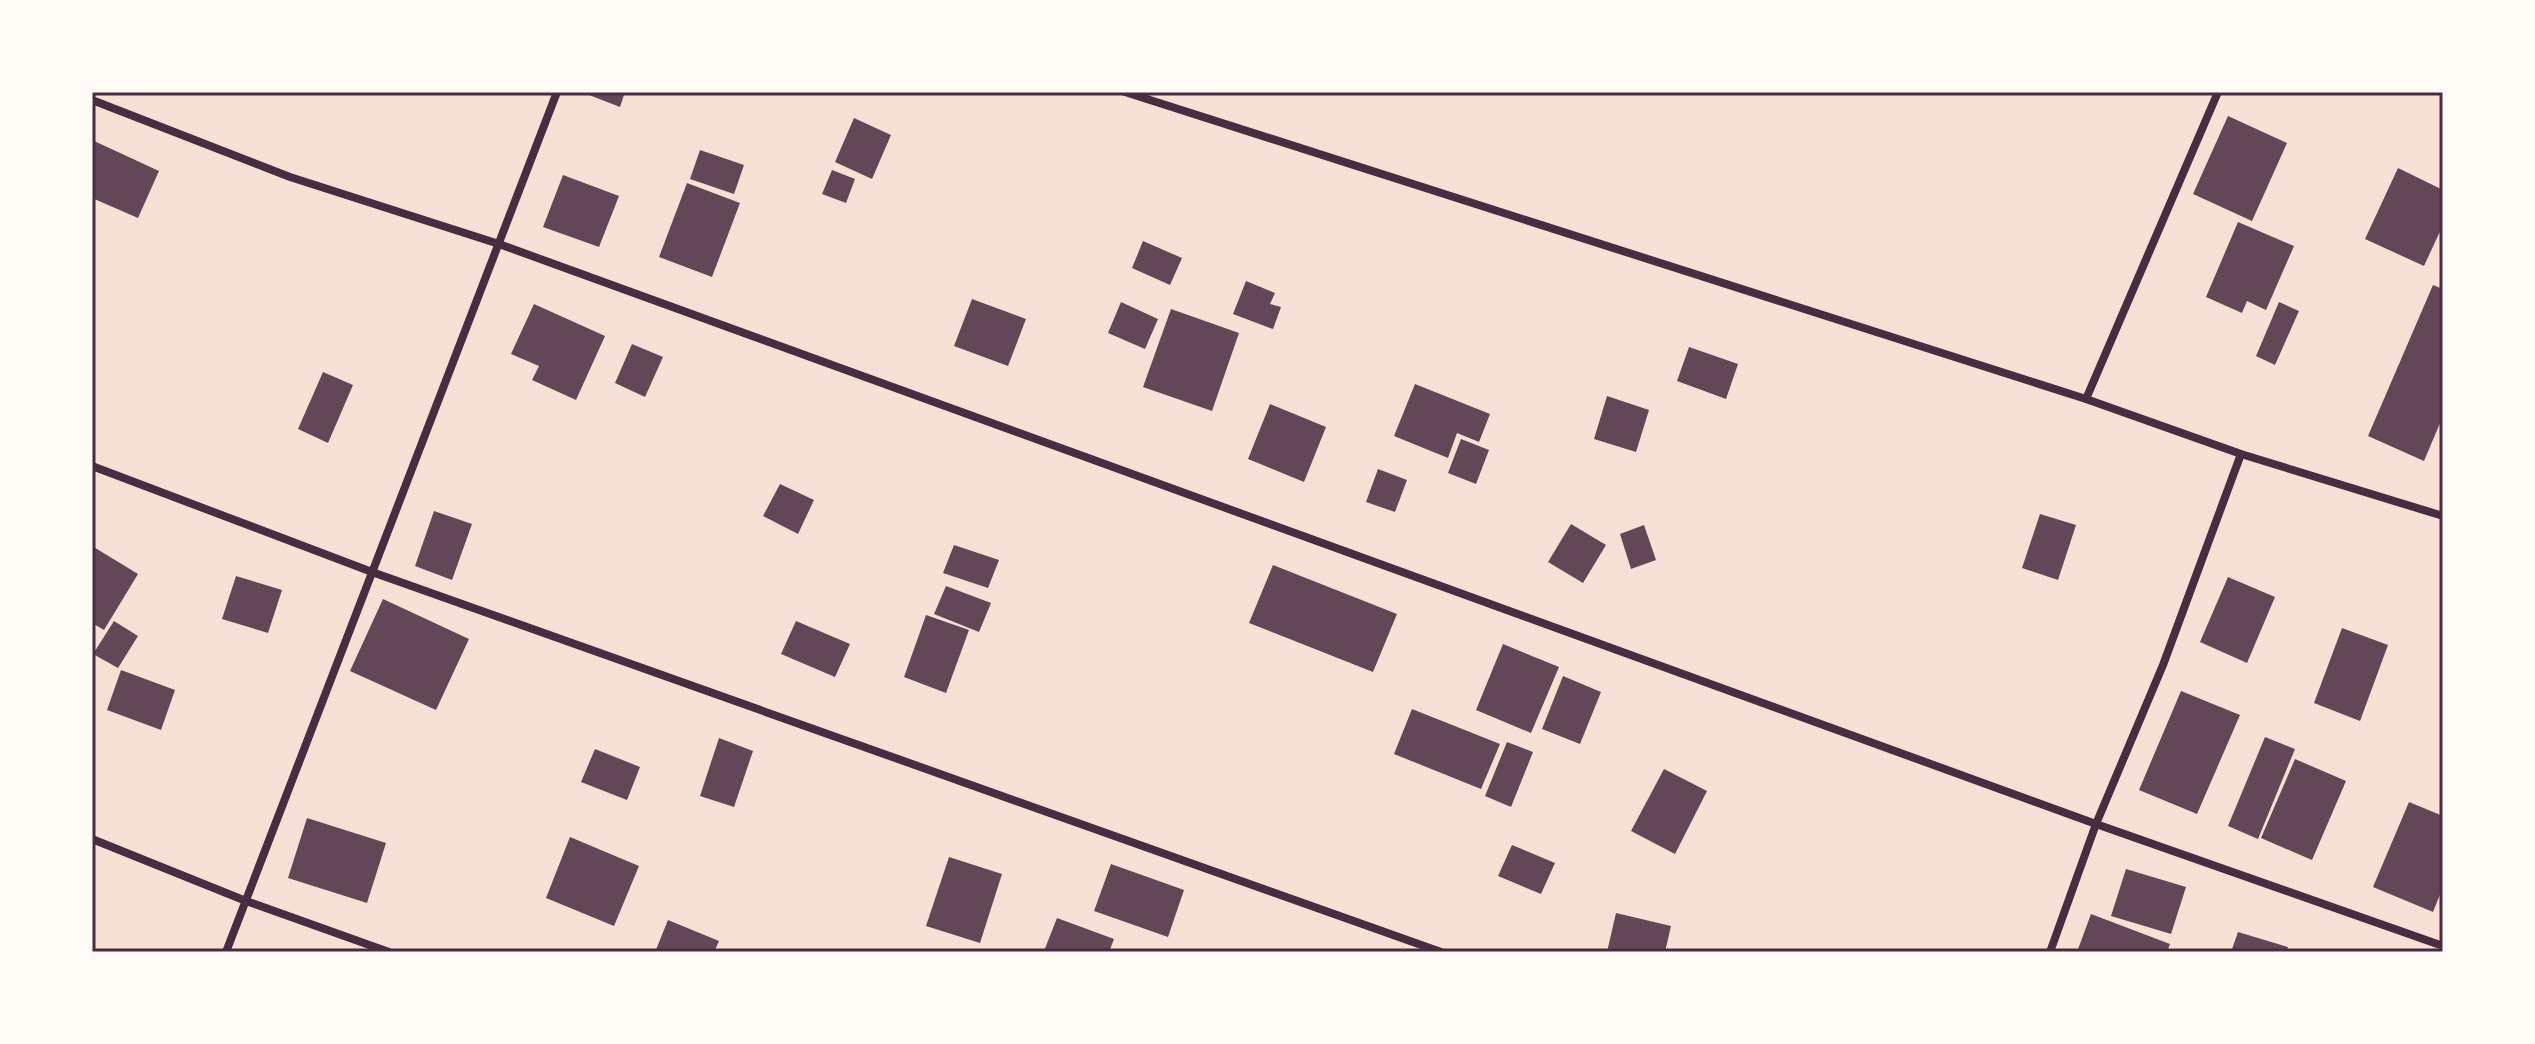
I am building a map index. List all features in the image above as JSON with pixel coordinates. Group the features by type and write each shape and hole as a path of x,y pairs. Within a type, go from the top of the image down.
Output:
{"street":[{"path":"226,952 557,92"},
{"path":"1125,92 2086,399 2241,454 2443,516"},
{"path":"2086,399 2218,92"},
{"path":"92,100 290,177 499,244 2096,824 2443,946"},
{"path":"2050,952 2096,824 2163,665 2241,454"},
{"path":"92,466 372,572 1441,952"},
{"path":"92,839 246,901 389,952"}],"building":[{"path":"590,92 625,92 620,107 589,95"},
{"path":"2228,116 2287,143 2252,221 2193,194"},
{"path":"854,118 891,135 872,179 835,162"},
{"path":"92,140 159,171 138,218 92,198"},
{"path":"700,150 744,165 734,194 690,179"},
{"path":"2398,168 2443,190 2443,225 2424,266 2365,239"},
{"path":"832,170 855,179 846,203 822,194"},
{"path":"563,175 619,196 599,247 543,227"},
{"path":"687,183 740,203 712,277 659,257"},
{"path":"2238,222 2294,246 2266,310 2247,301 2242,313 2206,297"},
{"path":"1143,241 1182,258 1170,285 1132,268"},
{"path":"1246,281 1275,293 1270,304 1281,307 1273,329 1233,314"},
{"path":"2433,285 2443,289 2443,416 2424,461 2368,436"},
{"path":"972,299 1026,319 1008,366 954,346"},
{"path":"1121,302 1158,319 1145,349 1108,333"},
{"path":"2279,302 2299,311 2275,365 2256,356"},
{"path":"534,304 605,336 576,400 532,380 539,366 511,354"},
{"path":"1171,309 1239,333 1212,411 1143,387"},
{"path":"632,344 663,357 645,397 615,383"},
{"path":"1689,347 1738,364 1726,399 1677,381"},
{"path":"323,372 353,385 328,443 298,429"},
{"path":"1415,384 1490,414 1479,442 1457,433 1448,458 1394,436"},
{"path":"1607,396 1649,410 1636,452 1594,439"},
{"path":"1270,404 1326,427 1304,482 1248,459"},
{"path":"1461,439 1489,450 1476,484 1448,473"},
{"path":"1378,469 1407,480 1395,512 1366,502"},
{"path":"780,484 814,500 798,534 763,516"},
{"path":"434,511 472,524 452,580 415,566"},
{"path":"2040,514 2076,525 2058,580 2022,568"},
{"path":"1571,524 1606,545 1583,583 1548,562"},
{"path":"1644,525 1656,560 1631,569 1620,534"},
{"path":"954,545 999,560 988,588 943,573"},
{"path":"92,546 138,574 104,630 92,623"},
{"path":"1273,565 1397,614 1373,672 1249,623"},
{"path":"236,576 282,590 268,633 222,619"},
{"path":"2228,577 2275,597 2247,663 2200,642"},
{"path":"946,586 991,603 979,632 934,614"},
{"path":"383,599 469,639 436,710 350,671"},
{"path":"926,615 969,630 946,693 904,677"},
{"path":"114,621 138,636 118,668 93,654"},
{"path":"796,621 850,644 835,677 781,654"},
{"path":"2342,628 2388,645 2360,721 2314,703"},
{"path":"1503,644 1559,667 1531,733 1476,710"},
{"path":"121,670 175,690 161,730 107,710"},
{"path":"1563,676 1601,692 1580,744 1542,729"},
{"path":"2181,691 2240,715 2197,814 2139,790"},
{"path":"1412,709 1500,744 1481,789 1394,754"},
{"path":"2265,737 2295,749 2258,839 2228,826"},
{"path":"719,738 753,751 734,807 700,796"},
{"path":"1507,742 1533,752 1511,807 1485,796"},
{"path":"595,749 640,767 627,800 581,782"},
{"path":"2295,759 2346,781 2312,860 2261,838"},
{"path":"1664,769 1707,791 1675,854 1631,831"},
{"path":"2409,802 2443,816 2443,887 2433,912 2373,887"},
{"path":"307,818 386,843 367,903 288,878"},
{"path":"570,837 639,866 614,926 546,898"},
{"path":"1512,845 1555,863 1541,894 1498,876"},
{"path":"949,857 1002,874 980,943 926,926"},
{"path":"1111,864 1184,890 1168,937 1094,911"},
{"path":"2126,869 2186,887 2171,934 2111,916"},
{"path":"1616,913 1671,926 1665,952 1607,952"},
{"path":"2091,914 2170,944 2167,952 2077,952"},
{"path":"1057,918 1114,939 1109,952 1044,951"},
{"path":"668,920 719,941 714,952 655,952"},
{"path":"2238,932 2288,947 2286,952 2231,952"}]}
